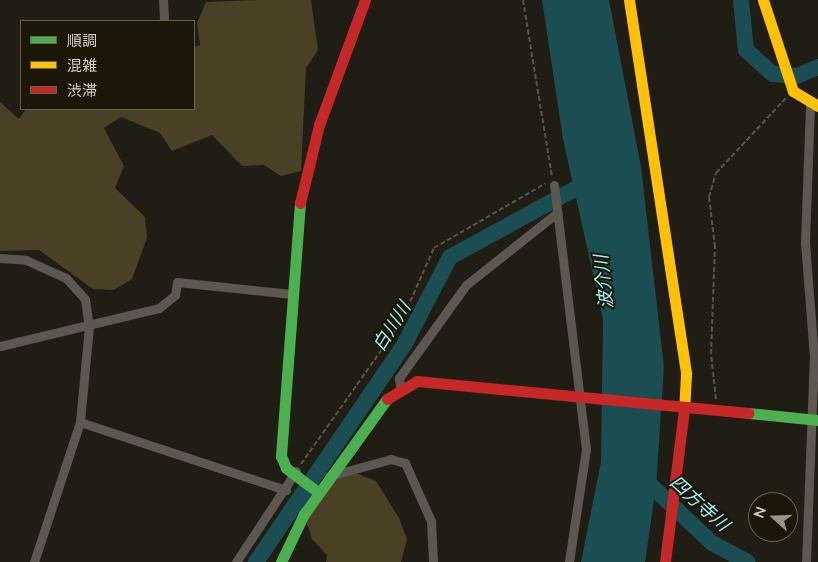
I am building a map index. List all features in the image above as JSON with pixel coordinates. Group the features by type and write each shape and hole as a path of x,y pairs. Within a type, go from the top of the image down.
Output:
{"street":[{"path":"163,0 164,18"},
{"path":"316,490 286,468 281,456 280,435 291,294 302,188 319,125 365,0"},
{"path":"629,0 686,374 679,404 676,492 665,562"},
{"path":"763,0 784,73 792,88 814,105 805,242 814,357 815,420 806,562"},
{"path":"554,185 587,395 586,449 569,562"},
{"path":"400,387 399,378 466,285 558,212"},
{"path":"0,258 26,260 66,278 85,299 89,326 80,422 34,562"},
{"path":"0,346 159,308 175,295 177,282 291,294"},
{"path":"281,562 316,490 329,476 384,401 400,387 432,379 815,420"},
{"path":"80,422 286,490"},
{"path":"329,476 391,459 404,463 431,521 433,562"},
{"path":"236,562 298,475"}],"path":[{"path":"298,475 401,322 434,248 553,180 523,0"},
{"path":"717,409 711,354 715,247 709,198 716,173 792,88"}],"shaded area":[{"path":"311,0 318,50 306,68 301,171 281,176 264,165 242,166 212,135 172,151 160,133 121,117 104,128 124,166 115,188 145,217 147,238 132,279 114,290 93,289 39,250 0,251 0,102 19,119 25,110 195,110 195,47 200,45 197,23 206,2"},
{"path":"354,472 376,481 399,518 407,539 401,562 326,562 327,555 312,539 305,517 333,480"}],"water":[{"name":"波介川","path":"542,0 609,0 641,167 664,367 656,487 645,562 581,562 601,462 603,319 563,139"}],"waterway":[{"path":"741,0 746,50 773,74 797,76 818,67"},
{"name":"白川川","path":"256,562 404,345 450,257 593,179"},
{"name":"四方寺川","path":"640,475 712,543 747,562"}],"traffic: fast":[{"path":"300,203 281,456 286,468 318,492"},
{"path":"281,562 304,514 387,399"},
{"path":"748,413 818,420"}],"traffic: slow":[{"path":"629,0 686,374 684,410"},
{"path":"763,0 793,91 818,106"}],"traffic: jam":[{"path":"300,203 319,125 365,0"},
{"path":"387,399 417,381 748,413"},
{"path":"665,562 684,410"}]}
